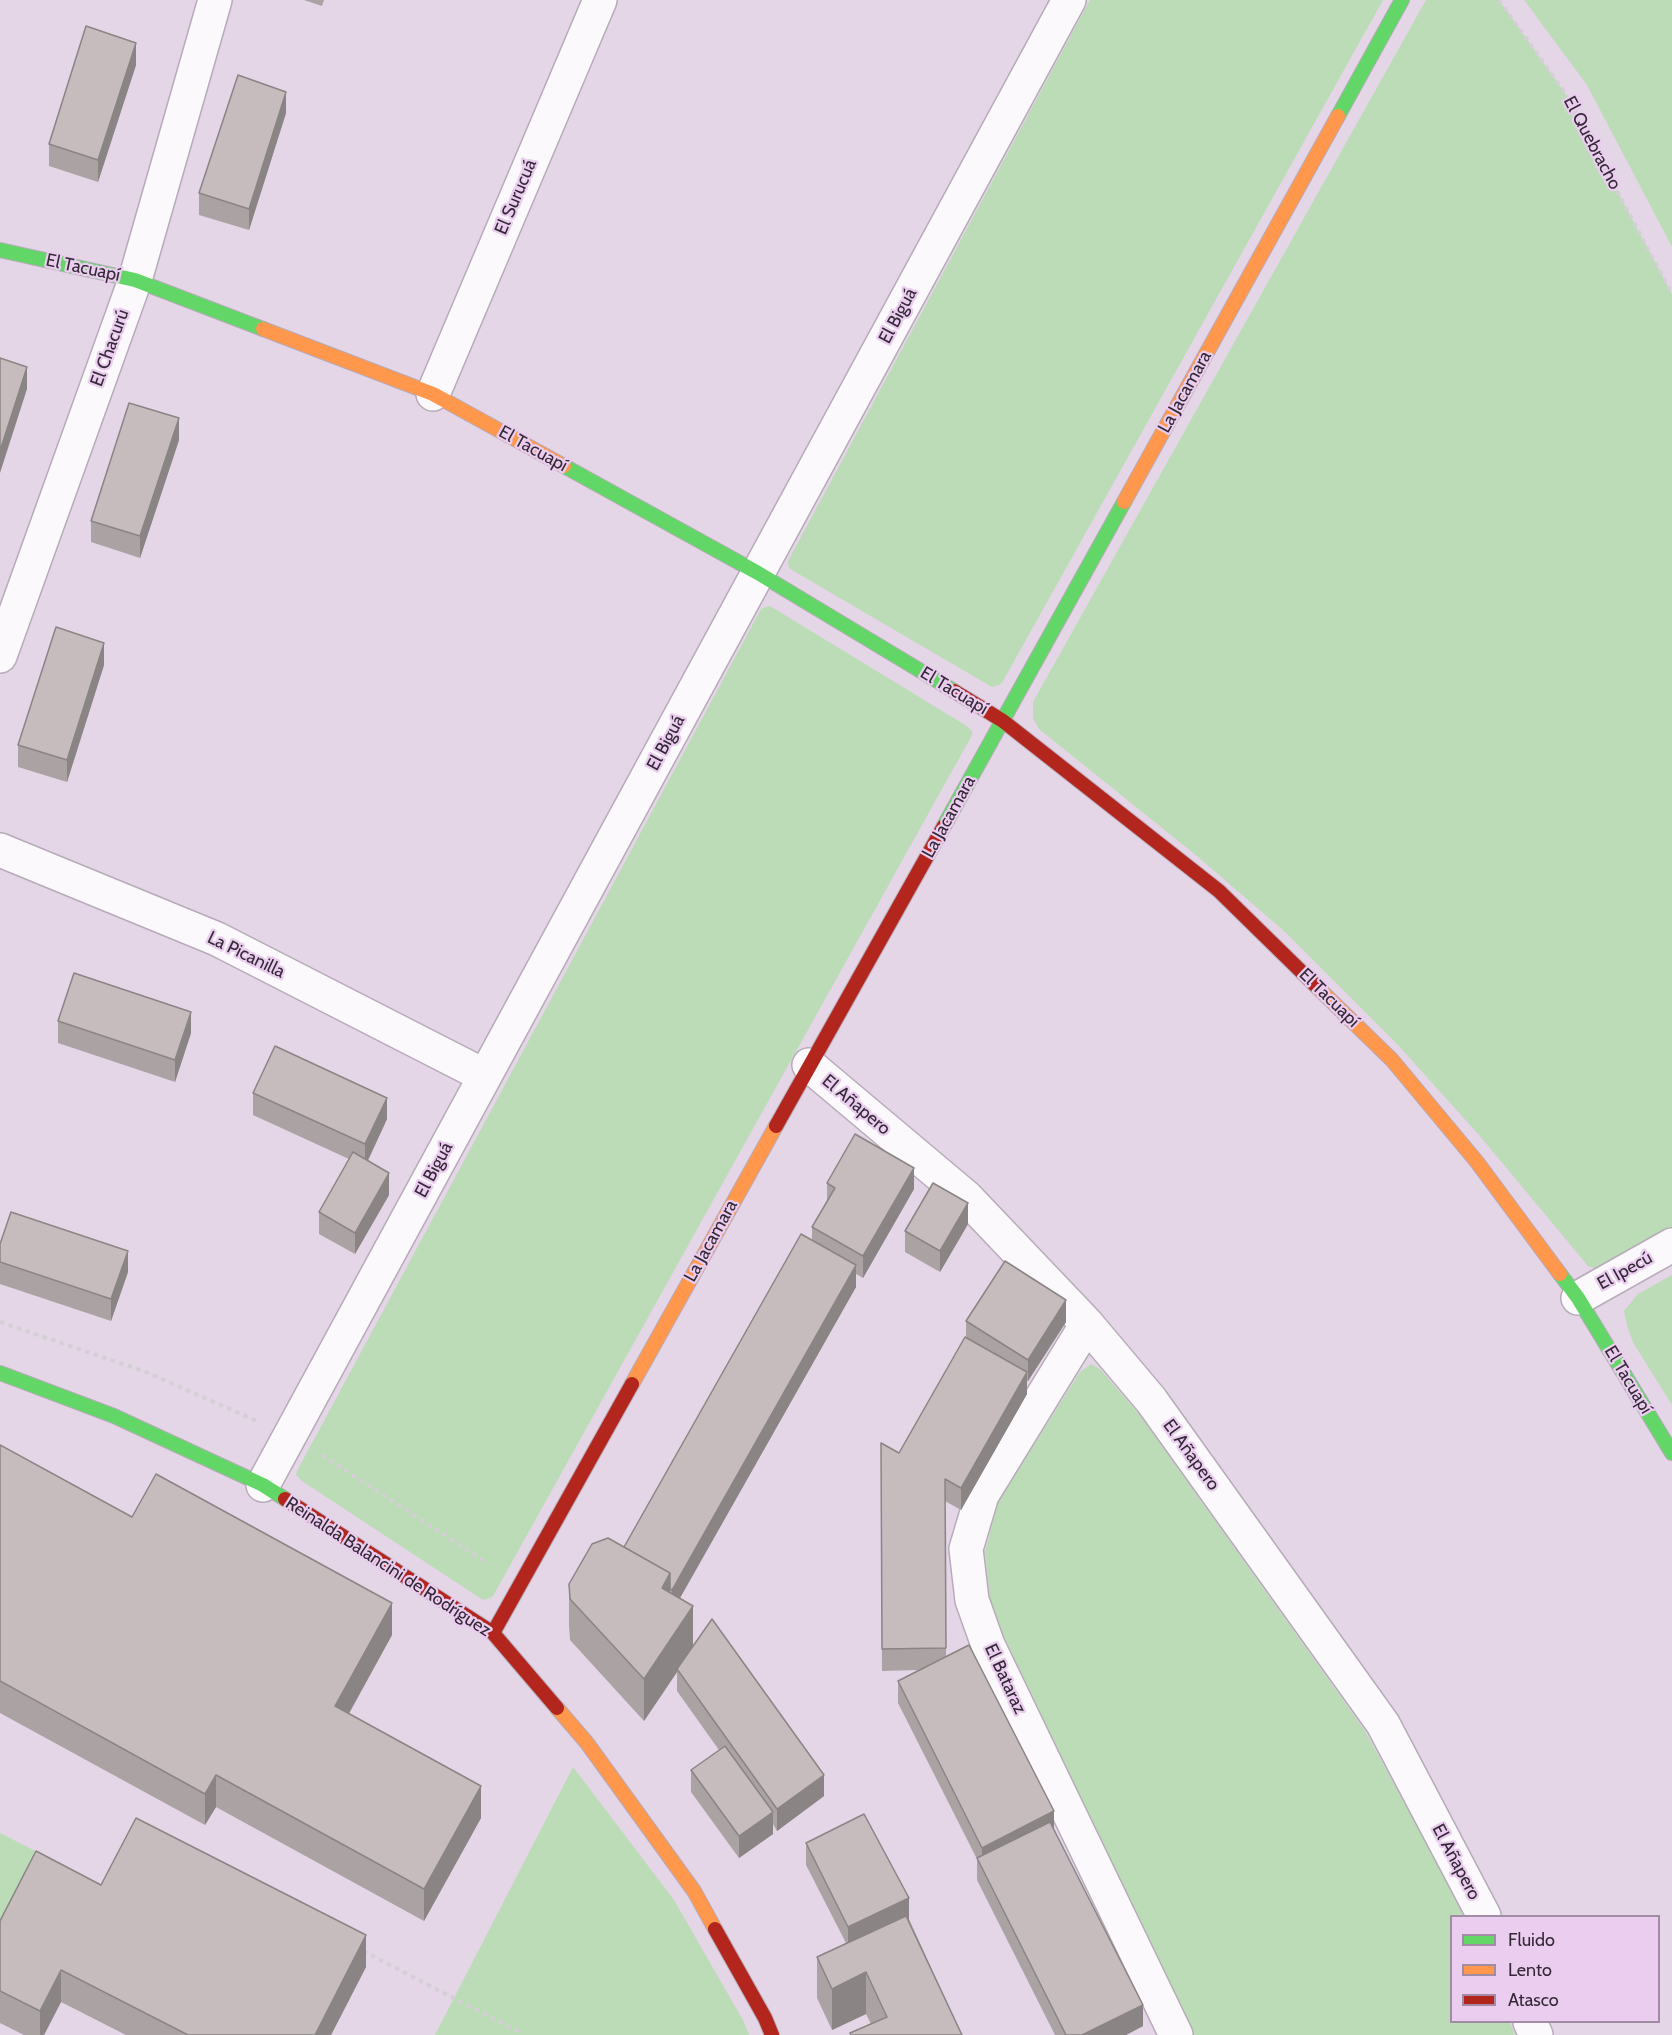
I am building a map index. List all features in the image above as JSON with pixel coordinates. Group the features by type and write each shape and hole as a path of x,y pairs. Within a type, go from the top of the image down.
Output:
{"street":[{"name":"El Chacurú","path":"0,656 135,280 214,0"},
{"name":"El Surucuá","path":"433,394 600,0"},
{"name":"El Biguá","path":"263,1485 1069,0"},
{"name":"La Jacamara","path":"493,1633 1003,721 1402,0"},
{"name":"El Tacuapí","path":"0,250 135,280 433,394 758,573 1003,721 1219,891 1392,1060 1477,1162 1578,1298 1672,1453"},
{"name":"La Picanilla","path":"0,850 218,939 485,1076"},
{"name":"El Añapero","path":"809,1065 966,1197 1087,1324 1151,1400 1383,1724 1483,1915"},
{"name":"El Ipecú","path":"1578,1298 1672,1245"},
{"name":"El Bataraz","path":"1087,1324 982,1495 966,1549 972,1600 988,1645 1176,2035"},
{"name":"Reinalda Balancini de Rodríguez","path":"0,1373 114,1416 263,1485 493,1633 587,1743 694,1891 765,2018 772,2035"}],"path":[{"name":"El Quebracho","path":"1499,0 1565,93 1672,294"},
{"path":"0,1322 146,1372 290,1435 520,1584"},
{"path":"353,1946 521,2035"}],"green space":[{"path":"1090,0 1383,0 1003,681 992,687 792,570 789,568 788,561"},
{"path":"1426,0 1499,0 1565,93 1672,294 1672,1236 1599,1270 1588,1266 1479,1135 1398,1045 1284,931 1197,856 1039,729 1033,718 1033,702"},
{"path":"1524,0 1672,0 1672,247 1587,85"},
{"path":"770,606 965,725 972,731 972,735 493,1596 483,1600 302,1481 296,1475 297,1471 760,611"},
{"path":"1672,1275 1672,1405 1634,1344 1624,1311 1638,1294"},
{"path":"1091,1364 1100,1369 1138,1413 1365,1731 1465,1915 1450,1915 1450,2023 1510,2023 1515,2035 1192,2035 1005,1639 990,1599 985,1552 998,1502 1080,1372"},
{"path":"573,1767 674,1900 744,2022 749,2035 435,2035"},
{"path":"0,1833 49,1858 0,1952"}],"building":[{"path":"86,26 136,43 98,160 49,144"},
{"path":"238,75 286,92 249,209 199,193"},
{"path":"0,358 27,367 0,451"},
{"path":"129,403 179,418 140,536 91,521"},
{"path":"56,627 104,643 67,760 18,745"},
{"path":"74,973 191,1012 175,1060 58,1021"},
{"path":"275,1046 387,1098 365,1144 253,1093"},
{"path":"855,1134 914,1168 863,1256 812,1227 835,1188 827,1183"},
{"path":"353,1152 389,1173 355,1233 319,1212"},
{"path":"933,1183 968,1203 940,1251 905,1231"},
{"path":"11,1212 128,1251 111,1299 0,1262 0,1244"},
{"path":"801,1234 856,1265 672,1590 670,1589 670,1573 624,1547"},
{"path":"1005,1261 1066,1300 1028,1360 966,1321"},
{"path":"965,1337 1027,1372 961,1488 945,1479 946,1648 882,1649 881,1443 899,1453"},
{"path":"0,1445 132,1517 156,1474 392,1603 335,1706 481,1786 424,1889 216,1775 205,1794 0,1681"},
{"path":"608,1538 670,1573 662,1588 693,1606 644,1679 570,1599 569,1584 592,1544"},
{"path":"712,1619 824,1775 777,1809 677,1669"},
{"path":"969,1645 1054,1811 982,1848 898,1681"},
{"path":"725,1746 773,1812 739,1836 691,1770"},
{"path":"864,1814 909,1898 848,1927 806,1843"},
{"path":"136,1818 366,1935 315,2035 188,2035 61,1970 40,2011 0,1991 0,1921 36,1851 101,1885"},
{"path":"1050,1822 1143,2005 1082,2035 1066,2035 977,1858"},
{"path":"906,1916 962,2035 851,2035 850,2033 887,2017 866,1972 832,1989 817,1957"}],"traffic: fast":[{"path":"1338,116 1402,0"},
{"path":"0,250 135,280 263,329"},
{"path":"564,466 758,573 954,691"},
{"path":"944,826 1124,502"},
{"path":"1560,1274 1578,1298 1672,1453"},
{"path":"0,1373 114,1416 263,1485 285,1499"}],"traffic: slow":[{"path":"1124,502 1338,116"},
{"path":"263,329 433,394 564,466"},
{"path":"1315,985 1392,1060 1477,1162 1560,1274"},
{"path":"632,1384 776,1126"},
{"path":"557,1708 587,1743 694,1891 715,1929"}],"traffic: jam":[{"path":"954,691 1003,721 1219,891 1315,985"},
{"path":"776,1126 944,826"},
{"path":"493,1633 632,1384"},
{"path":"285,1499 493,1633 557,1708"},
{"path":"715,1929 765,2018 772,2035"}]}
